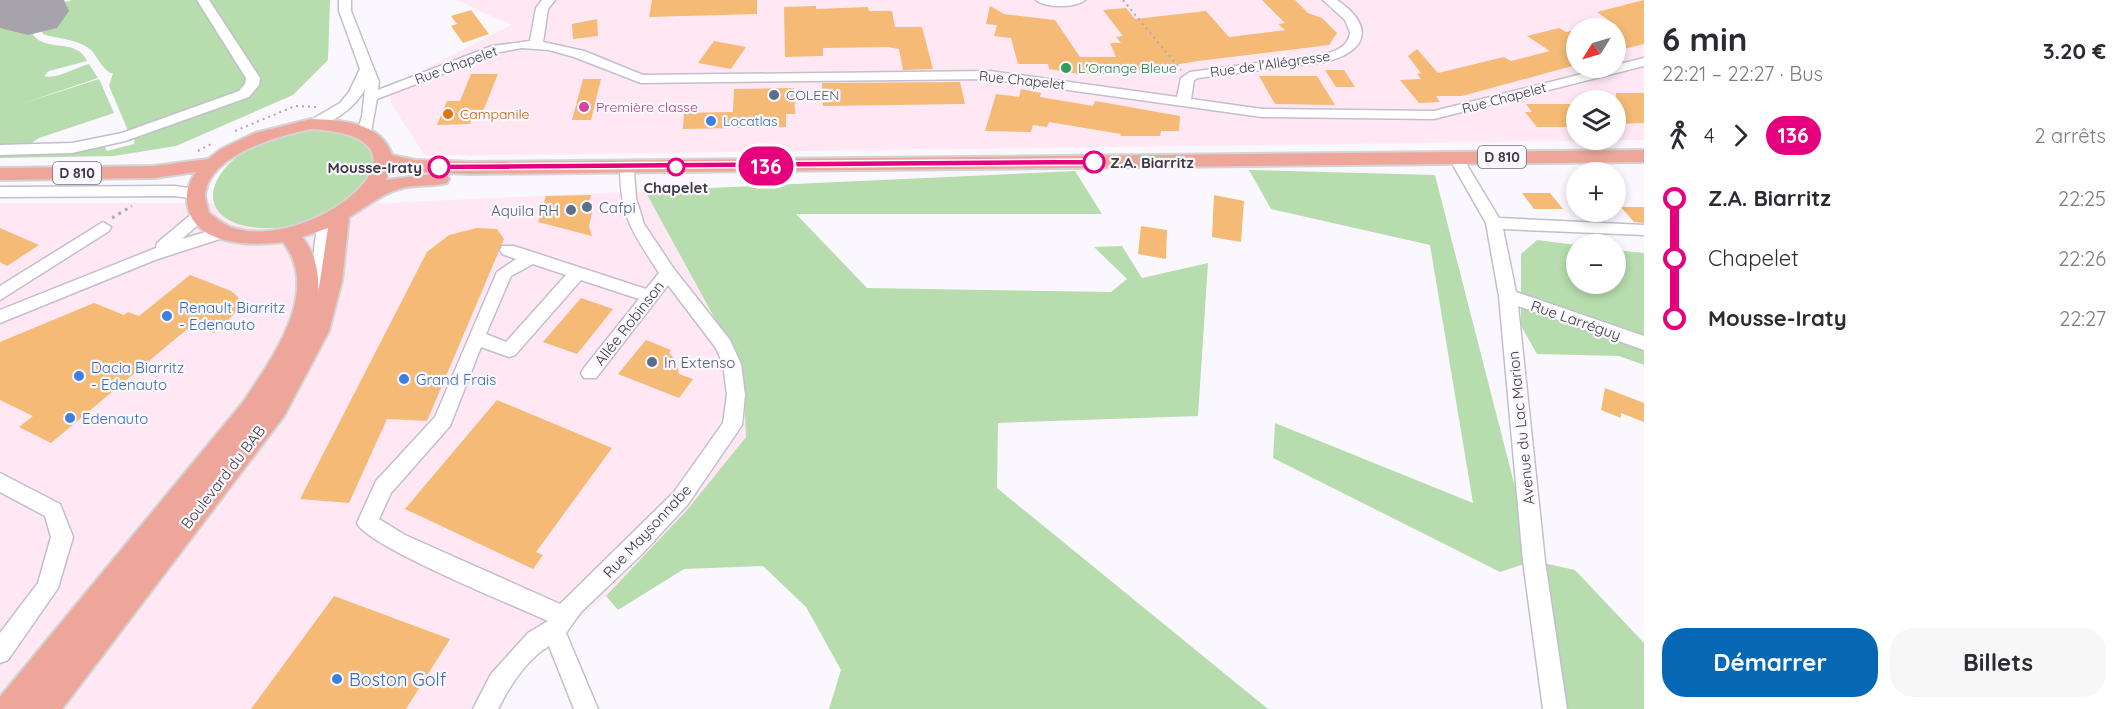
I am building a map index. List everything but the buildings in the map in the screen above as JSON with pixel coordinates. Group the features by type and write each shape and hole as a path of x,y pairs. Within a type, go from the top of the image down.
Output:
{"main road":[{"path":"315,116 364,132 378,144 384,159 379,179 362,200 333,218 288,234 264,237 223,232 200,216 196,194 202,179 214,165 241,145 315,116"},
{"path":"1549,157 1589,149 1644,146"},
{"name":"D 810","path":"384,159 415,166 460,168 1644,156"},
{"path":"1549,157 1601,163 1644,163"},
{"name":"D 810","path":"0,174 154,172 214,165"},
{"name":"D 810","path":"362,200 395,183 429,179 689,167"},
{"name":"D 810","path":"0,186 180,186 196,194"},
{"name":"Boulevard du BAB","path":"43,709 276,409 301,367 322,317 332,280 333,218"},
{"name":"Boulevard du BAB","path":"9,709 252,408 278,368 297,330 309,286 308,262 300,244 288,234"}],"street":[{"path":"0,150 72,148 125,137 244,94 253,78 203,0"},
{"path":"345,0 345,11 372,82 364,132"},
{"path":"536,45 542,8 549,0"},
{"path":"1042,0 1056,2 1079,0"},
{"name":"Rue de l'Allégresse","path":"1188,78 1204,73 1311,60 1343,52 1352,45 1357,36 1357,26 1349,15 1329,0"},
{"name":"Rue Chapelet","path":"370,97 497,49 522,44 579,54 641,79 990,75 1284,114 1434,115 1644,62"},
{"path":"315,116 333,114 358,93 365,67"},
{"path":"1183,102 1188,78"},
{"name":"Avenue du Lac Marion","path":"1456,158 1494,223 1508,296 1534,561 1555,709"},
{"name":"Rue Maysonnabe","path":"485,709 499,682 519,658 536,641 559,624 573,605 635,547 681,498 732,425 736,395 732,364 724,345 668,273 636,225 630,211 627,171"},
{"path":"0,192 175,190 196,194"},
{"path":"149,256 179,236 200,216"},
{"path":"1494,223 1644,230"},
{"path":"0,294 104,227"},
{"path":"0,317 149,256 223,232"},
{"path":"508,250 650,296"},
{"path":"531,258 505,272 443,421 383,487 367,523 398,542 559,624 586,709"},
{"path":"477,338 509,350 578,272"},
{"name":"Allée Robinson","path":"590,373 668,273"},
{"path":"29,275 39,301"},
{"name":"Rue Larréguy","path":"1508,296 1644,344"},
{"path":"0,482 53,510 62,537 47,588 0,652"}],"path":[{"path":"1123,0 1188,78"},
{"path":"229,134 277,111 295,106 315,116"},
{"path":"190,154 218,140"},
{"path":"104,227 106,222 133,205 135,199"}],"shaded area":[{"path":"456,0 1644,0 1644,140 1626,140 1626,90 1566,90 1566,141 425,156 392,105 388,87 511,25"},
{"path":"645,191 743,370 746,437 687,510 606,596 519,670 501,709 0,709 0,203 384,203"}],"green space":[{"path":"72,0 198,0 249,79 242,93 129,133 109,86 113,73 105,68 87,47 43,34 32,12"},
{"path":"204,0 330,0 328,60 293,95 176,146 114,156 0,158 0,153 103,143 107,151 134,144 135,136 253,89"},
{"path":"25,14 34,36 40,41 70,47 82,54 87,61 49,71 44,76 60,75 89,64 98,78 21,104 99,79 114,113 39,138 27,146 0,149 0,21"},
{"path":"322,129 361,139 371,148 374,158 373,169 368,179 361,189 341,206 307,223 271,228 240,225 225,218 216,208 213,196 216,184 223,171 235,158 269,140"},
{"path":"1249,170 1435,175 1534,561 1500,572 1273,458 1275,423 1473,503 1430,245 1271,209"},
{"path":"1075,171 1102,214 796,214 867,288 1111,292 1127,279 1094,247 1122,246 1142,278 1208,263 1198,416 998,423 997,488 1268,709 829,709 841,670 806,607 763,566 684,569 618,610 606,596 687,510 746,437 743,370 645,191"},
{"path":"1537,240 1566,244 1566,294 1626,294 1626,251 1644,253 1644,365 1619,356 1537,354 1521,326 1521,254"},
{"path":"1534,561 1575,570 1644,643 1644,709 1555,709"}],"taxiway":[{"path":"0,8 19,0"}],"runway":[{"path":"24,0 28,11"}],"bus line":[{"name":"136","path":"439,167 627,165 689,167 1094,162"}],"place":[{"name":"L'Orange Bleue","path":"1066,68"},
{"name":"COLEEN","path":"774,95"},
{"name":"Première classe","path":"584,107"},
{"name":"Campanile","path":"448,114"},
{"name":"Locatlas","path":"711,121"},
{"name":"Z.A. Biarritz","path":"1094,162"},
{"name":"Mousse-Iraty","path":"439,167"},
{"name":"Chapelet","path":"676,167"},
{"name":"Cafpi","path":"587,207"},
{"name":"Aquila RH","path":"571,210"},
{"name":"Renault Biarritz - Edenauto","path":"167,316"},
{"name":"In Extenso","path":"652,362"},
{"name":"Dacia Biarritz - Edenauto","path":"79,376"},
{"name":"Grand Frais","path":"404,379"},
{"name":"Edenauto","path":"70,418"},
{"name":"Boston Golf","path":"337,679"}]}
